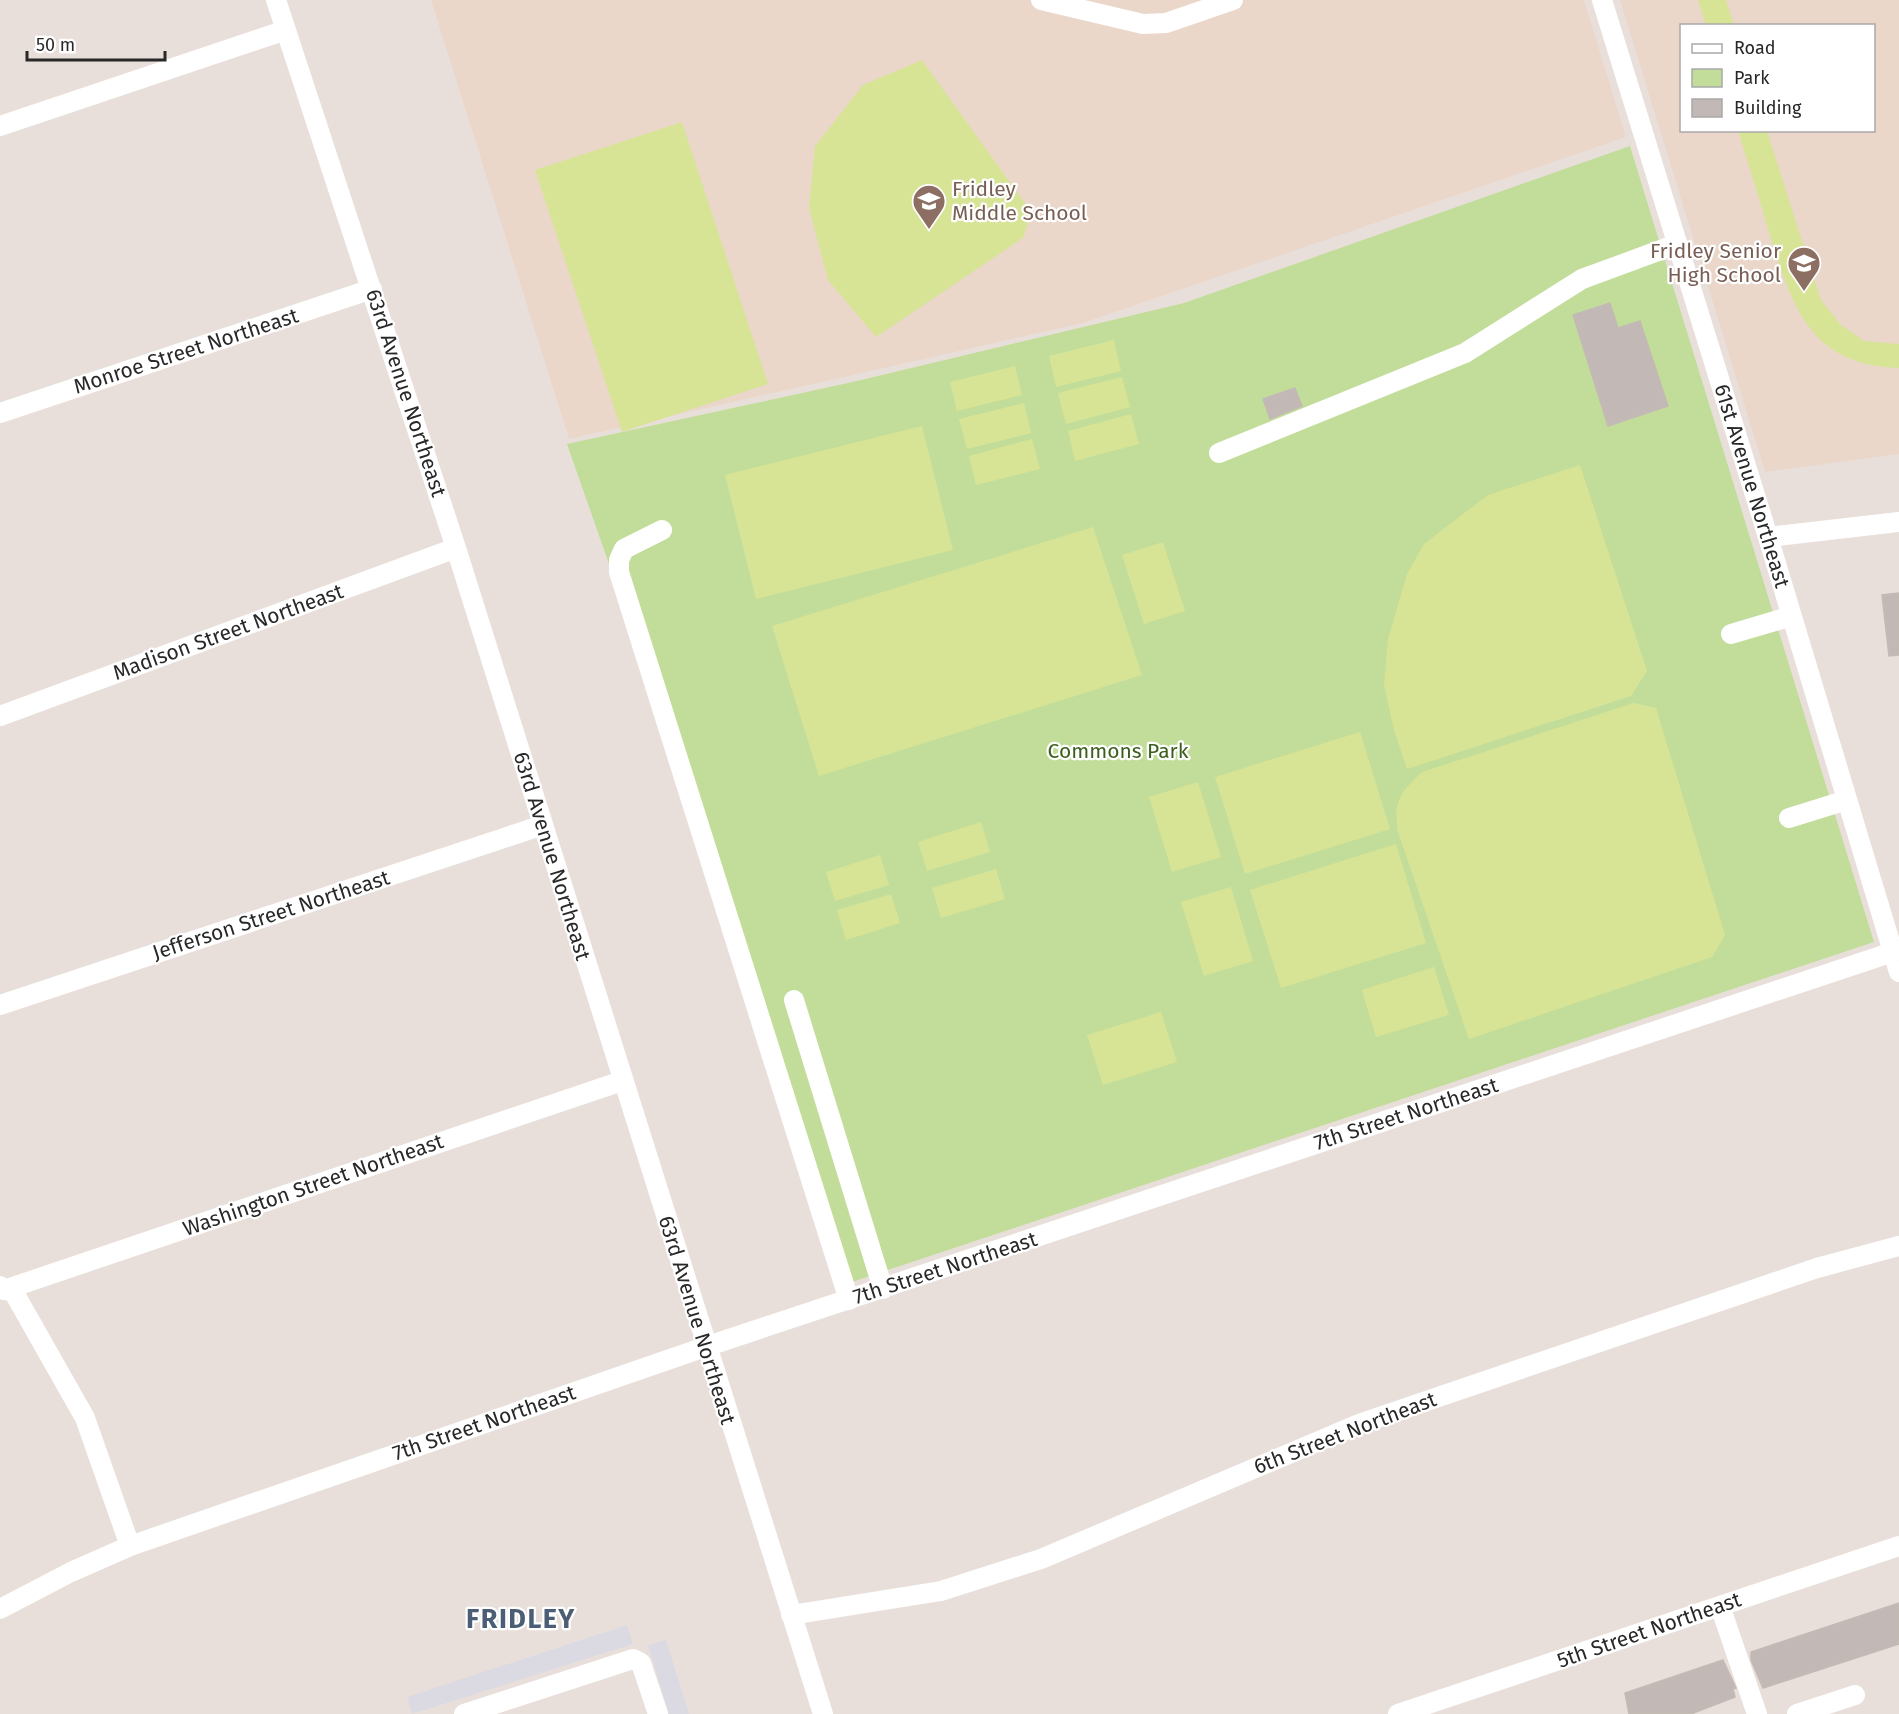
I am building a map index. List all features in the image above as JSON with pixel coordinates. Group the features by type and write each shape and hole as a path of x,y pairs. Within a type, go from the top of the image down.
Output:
{"street":[{"name":"63rd Avenue Northeast","path":"276,0 456,548 705,1347 823,1714"},
{"path":"1041,0 1143,24 1166,23 1233,0"},
{"name":"61st Avenue Northeast","path":"1602,0 1847,800 1896,950 1899,972"},
{"path":"0,126 286,30"},
{"path":"1219,453 1465,353 1582,279 1677,244"},
{"name":"Monroe Street Northeast","path":"0,413 372,289"},
{"path":"1768,537 1896,526"},
{"path":"662,530 624,549 619,560 619,572 849,1300"},
{"name":"Madison Street Northeast","path":"0,716 456,548"},
{"path":"1731,634 1792,616"},
{"path":"1789,819 1847,800"},
{"name":"Jefferson Street Northeast","path":"0,1005 543,825"},
{"name":"7th Street Northeast","path":"0,1609 71,1572 130,1546 705,1347 1896,950"},
{"path":"794,1000 883,1289"},
{"name":"Washington Street Northeast","path":"2,1288 622,1081"},
{"name":"6th Street Northeast","path":"791,1615 941,1591 991,1576 1041,1559 1359,1424 1817,1268 1899,1246"},
{"path":"2,1288 13,1291 85,1418 130,1546"},
{"name":"5th Street Northeast","path":"1398,1714 1899,1546"},
{"path":"1720,1606 1757,1714"},
{"path":"464,1714 633,1659 641,1662 658,1714"},
{"path":"1797,1714 1855,1695"}],"shaded area":[{"name":"Fridley Middle School","path":"431,0 1584,0 1626,137 1083,323 569,439"},
{"name":"Fridley Senior High School","path":"1620,0 1899,0 1899,454 1765,472"},
{"path":"627,1625 633,1644 412,1714 407,1697"},
{"path":"666,1640 689,1714 669,1714 648,1645"}],"green space":[{"path":"1698,0 1726,0 1734,24 1706,24"},
{"path":"922,60 1032,213 1023,238 876,337 828,280 809,208 815,146 863,85"},
{"path":"682,122 768,384 622,432 535,170"},
{"path":"1738,132 1767,132 1821,300 1841,325 1864,341 1899,344 1899,368 1869,364 1845,356 1826,344 1810,328 1787,287"},
{"name":"Commons Park","path":"1630,146 1874,942 849,1283 679,764 567,444 857,381 1184,303"},
{"path":"1114,340 1121,371 1056,387 1049,356"},
{"path":"1015,366 1022,395 957,411 950,382"},
{"path":"1122,377 1130,407 1066,424 1058,393"},
{"path":"1024,403 1031,433 967,449 959,419"},
{"path":"1131,414 1139,444 1075,461 1068,431"},
{"path":"922,426 953,550 756,599 725,475"},
{"path":"1032,439 1040,469 976,485 969,456"},
{"path":"1580,465 1647,671 1631,696 1407,769 1394,730 1384,685 1388,639 1407,574 1424,544 1488,495"},
{"path":"1093,527 1142,675 819,776 772,626"},
{"path":"1163,542 1185,611 1144,624 1122,555"},
{"path":"1634,703 1656,708 1725,935 1712,957 1469,1039 1398,832 1397,812 1400,798 1422,772"},
{"path":"1360,732 1390,829 1245,874 1215,777"},
{"path":"1198,782 1221,857 1172,872 1149,797"},
{"path":"981,822 990,852 927,871 918,842"},
{"path":"1396,844 1426,943 1281,988 1250,890"},
{"path":"880,855 889,885 835,901 826,872"},
{"path":"996,869 1005,899 941,918 932,888"},
{"path":"1231,887 1253,961 1204,976 1181,902"},
{"path":"891,894 900,923 846,940 837,910"},
{"path":"1434,967 1449,1015 1376,1037 1362,990"},
{"path":"1161,1012 1177,1062 1103,1085 1087,1035"}],"building":[{"path":"1610,303 1618,328 1640,321 1668,406 1608,426 1573,315"},
{"path":"1295,388 1302,406 1270,419 1263,399"},
{"path":"1899,593 1899,655 1889,656 1882,595"},
{"path":"1899,1603 1899,1644 1763,1688 1751,1660 1751,1652"},
{"path":"1723,1660 1736,1688 1733,1689 1735,1697 1691,1714 1629,1714 1625,1693"}],"place":[{"name":"Fridley Middle School","path":"929,230"},
{"name":"Fridley Senior High School","path":"1804,292"}],"district":[{"name":"FRIDLEY","path":"521,1619"}]}
